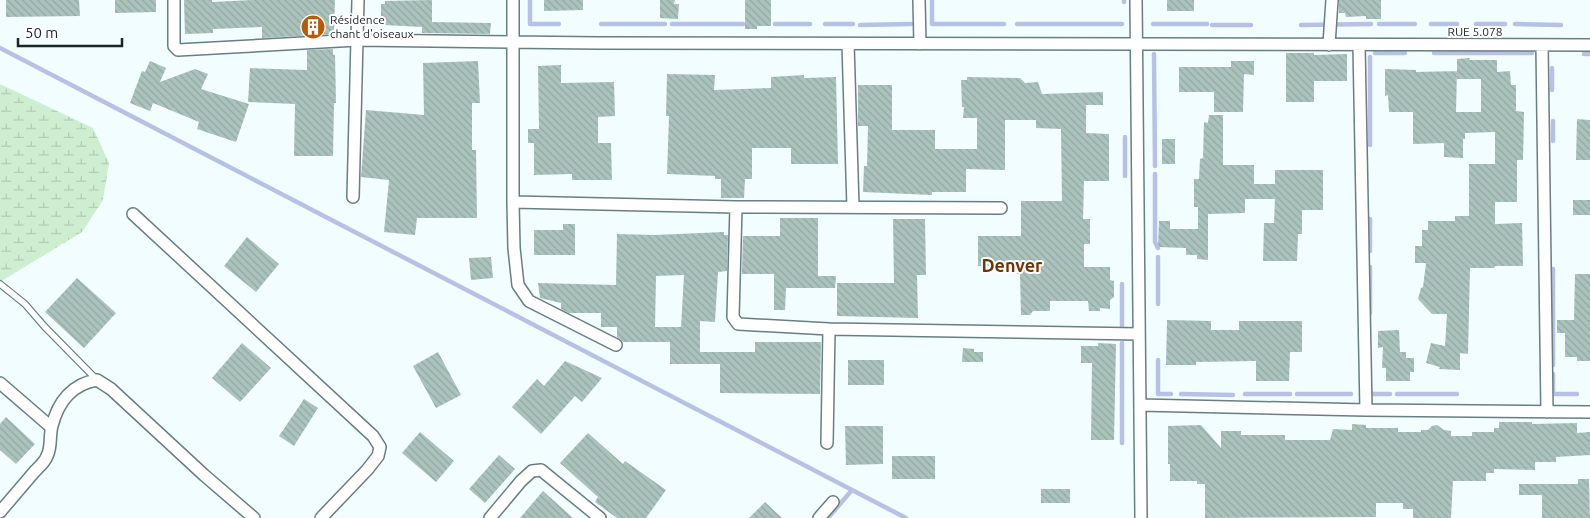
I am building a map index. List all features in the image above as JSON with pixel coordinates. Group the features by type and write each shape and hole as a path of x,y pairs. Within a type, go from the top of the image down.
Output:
{"street":[{"name":"RUE 5.078","path":"174,0 174,46 178,50 357,40 848,44 1590,46"},
{"path":"352,197 358,0"},
{"path":"513,0 513,202 514,248 518,285 529,301 616,345"},
{"path":"919,0 920,44"},
{"path":"1136,0 1141,518"},
{"path":"1329,45 1332,0"},
{"path":"848,44 853,207"},
{"path":"1359,45 1366,410"},
{"path":"1542,46 1547,412"},
{"path":"513,202 736,207 1001,208"},
{"path":"736,207 733,317 738,324 829,329 1140,334"},
{"path":"133,214 373,436 380,447 378,456 367,470 321,518"},
{"path":"828,444 829,329"},
{"path":"0,512 47,458 51,427 60,405 67,395 76,387 96,380 111,389 204,475 254,518"},
{"path":"0,383 51,427"},
{"path":"1140,405 1590,412"},
{"path":"490,518 521,481 532,471 541,470 600,518"},
{"path":"819,518 833,502"}],"lane":[{"path":"0,284 25,304 96,380"}],"green space":[{"path":"0,84 93,128 109,163 103,200 82,232 0,282"}],"building":[{"path":"6,0 79,0 80,16 6,17"},
{"path":"115,0 156,0 156,12 115,13"},
{"path":"184,0 212,0 212,2 335,0 334,34 262,38 262,27 213,29 213,33 185,34"},
{"path":"432,0 432,22 491,23 490,34 422,33 422,27 385,25 385,19 381,19 381,4 385,4 385,1"},
{"path":"544,0 583,0 583,10 544,11"},
{"path":"660,0 675,0 674,4 679,4 678,19 660,18"},
{"path":"745,0 771,0 771,26 757,26 757,29 745,29"},
{"path":"1167,0 1194,0 1194,11 1167,11"},
{"path":"1339,0 1381,0 1381,19 1366,19 1366,16 1346,17 1345,13 1339,13"},
{"path":"333,49 333,55 335,55 336,103 334,103 333,156 294,156 295,104 248,102 250,68 307,70 307,50"},
{"path":"1286,53 1314,53 1314,55 1347,54 1347,81 1314,81 1314,102 1286,102"},
{"path":"1457,59 1497,60 1497,72 1510,71 1511,85 1516,85 1516,111 1524,112 1523,160 1517,160 1517,202 1495,202 1495,224 1522,223 1523,266 1470,268 1468,354 1460,353 1460,370 1439,369 1440,367 1426,363 1431,343 1445,346 1447,314 1432,314 1418,299 1423,287 1426,263 1415,263 1415,246 1422,246 1422,230 1428,230 1428,221 1455,221 1455,216 1469,216 1469,164 1495,164 1495,132 1465,133 1465,139 1463,139 1463,158 1444,157 1444,143 1413,144 1413,112 1389,112 1388,95 1385,96 1385,69 1416,70 1416,72 1457,71","holes":["1457,71 1457,79 1481,79 1481,112 1456,112"]},
{"path":"150,61 166,68 160,82 195,69 208,74 201,89 249,104 236,142 197,129 199,122 153,103 150,111 130,103 142,71 145,72"},
{"path":"478,61 480,103 472,103 472,150 476,150 477,218 417,218 415,235 384,232 389,180 361,177 366,110 424,115 423,63"},
{"path":"1231,61 1254,61 1254,75 1244,74 1243,112 1214,112 1214,92 1179,92 1179,67 1231,67"},
{"path":"561,65 561,83 614,82 615,116 598,117 598,143 611,143 612,180 572,180 572,174 534,175 534,143 528,143 528,129 539,129 538,66"},
{"path":"667,74 715,75 714,90 771,88 771,77 804,75 804,78 836,77 838,164 791,164 791,148 752,148 752,179 745,179 744,198 721,198 721,179 715,179 715,176 667,174 669,116 666,116"},
{"path":"967,77 1020,78 1025,83 1038,82 1042,94 1103,92 1103,105 1086,105 1086,133 1109,134 1109,181 1084,181 1083,219 1090,219 1090,244 1084,244 1084,267 1110,267 1110,280 1114,281 1114,297 1110,300 1110,309 1100,308 1100,311 1089,311 1088,301 1050,301 1050,311 1033,311 1030,315 1021,315 1020,274 1017,274 1017,266 978,266 978,236 1021,236 1021,201 1062,201 1061,129 1036,128 1036,120 1005,120 1005,170 966,169 966,192 932,192 932,195 863,192 864,166 867,166 868,126 858,126 858,85 892,85 892,130 935,130 935,149 977,149 977,118 963,118 964,107 962,107 961,80 967,80"},
{"path":"1209,115 1223,115 1223,165 1254,165 1254,184 1275,184 1275,170 1323,170 1323,210 1302,210 1302,234 1298,234 1297,261 1263,261 1264,223 1274,223 1275,199 1245,199 1245,213 1208,214 1208,260 1197,259 1197,255 1186,255 1186,248 1158,247 1159,221 1170,221 1170,229 1198,229 1198,207 1194,207 1194,179 1199,179 1200,159 1203,158 1204,122 1208,123"},
{"path":"1577,119 1590,120 1590,160 1576,160"},
{"path":"1162,139 1175,139 1175,164 1162,164"},
{"path":"1573,200 1590,200 1590,215 1573,215"},
{"path":"780,218 818,218 818,276 836,276 835,288 786,288 785,310 774,310 774,274 742,274 743,236 780,236"},
{"path":"893,219 925,219 926,275 917,275 918,318 837,316 837,283 894,283"},
{"path":"563,224 575,224 575,255 534,255 534,230 563,230"},
{"path":"724,232 724,235 728,235 727,271 718,272 715,322 700,321 700,352 755,352 755,342 821,342 820,394 720,393 720,364 670,364 670,342 623,342 617,337 617,327 601,327 601,313 569,313 561,309 561,303 540,298 538,283 616,285 617,234 655,235","holes":["684,275 681,327 655,327 656,276"]},
{"path":"247,237 279,264 256,292 224,266"},
{"path":"491,257 493,278 471,280 469,258"},
{"path":"1575,274 1590,274 1590,361 1577,361 1577,357 1565,357 1565,333 1557,333 1557,320 1574,320"},
{"path":"77,278 116,313 84,348 45,312"},
{"path":"1167,320 1211,321 1211,330 1239,330 1239,321 1302,321 1302,352 1290,352 1289,381 1256,381 1256,361 1196,362 1196,365 1166,365"},
{"path":"1399,330 1400,352 1406,352 1406,358 1414,358 1414,372 1410,372 1410,381 1386,381 1386,368 1382,368 1383,347 1378,348 1378,331"},
{"path":"242,343 271,368 240,402 212,378"},
{"path":"1098,343 1116,344 1114,440 1091,440 1092,363 1081,363 1081,346 1098,346"},
{"path":"963,348 974,349 974,352 983,352 983,362 962,362"},
{"path":"438,352 461,395 436,408 413,366"},
{"path":"848,360 884,360 884,385 848,385"},
{"path":"565,361 602,378 582,402 575,396 541,434 512,407 537,379 544,386"},
{"path":"304,399 318,408 294,446 279,436"},
{"path":"6,417 35,444 16,464 0,450 0,424"},
{"path":"1499,422 1532,422 1532,424 1577,423 1577,433 1590,432 1590,455 1556,457 1556,462 1535,462 1535,470 1494,469 1494,473 1486,473 1486,481 1453,481 1451,518 1413,518 1413,509 1403,509 1403,503 1376,503 1376,517 1205,518 1205,484 1197,484 1197,481 1170,481 1168,426 1201,425 1221,448 1221,431 1241,431 1241,435 1285,435 1285,440 1330,440 1333,429 1352,430 1352,424 1366,425 1366,428 1398,428 1398,432 1421,432 1421,430 1428,430 1432,426 1437,425 1444,430 1451,431 1451,436 1472,436 1472,432 1494,432 1494,428 1499,428"},
{"path":"845,426 883,426 883,464 846,465"},
{"path":"420,432 454,461 436,482 402,453"},
{"path":"588,433 623,464 625,461 666,490 646,518 617,518 595,502 598,497 560,463"},
{"path":"499,455 515,469 485,503 469,489"},
{"path":"892,456 935,456 935,479 892,479"},
{"path":"1578,479 1589,479 1590,518 1542,518 1542,495 1519,495 1519,484 1578,484"},
{"path":"1041,489 1070,489 1070,503 1041,503"},
{"path":"543,491 573,518 520,518"},
{"path":"765,502 782,518 749,518"}],"waterway":[{"path":"530,0 530,24 559,24"},
{"path":"932,0 932,24 1004,24"},
{"path":"601,24 665,24"},
{"path":"672,24 743,24"},
{"path":"775,24 810,24"},
{"path":"825,24 853,24"},
{"path":"860,25 911,24"},
{"path":"1017,24 1122,24"},
{"path":"1153,24 1207,24"},
{"path":"1301,25 1371,24"},
{"path":"1379,24 1415,24"},
{"path":"1431,24 1457,24"},
{"path":"1476,24 1505,24"},
{"path":"1515,24 1561,25"},
{"path":"1212,25 1251,25"},
{"path":"0,48 906,518"},
{"path":"1375,53 1405,53"},
{"path":"1434,53 1532,53"},
{"path":"1154,54 1155,166"},
{"path":"1584,54 1590,54"},
{"path":"1370,57 1370,145"},
{"path":"1552,68 1552,90"},
{"path":"1553,121 1553,141"},
{"path":"1125,137 1125,176"},
{"path":"1155,174 1155,242 1158,248"},
{"path":"1370,219 1370,251"},
{"path":"1158,257 1158,304"},
{"path":"1370,267 1370,313"},
{"path":"1553,269 1553,365"},
{"path":"1122,284 1122,328"},
{"path":"1122,343 1122,443"},
{"path":"1158,360 1158,394 1171,394"},
{"path":"1553,374 1553,394 1577,394"},
{"path":"1370,391 1370,394 1390,394"},
{"path":"1181,394 1233,395"},
{"path":"1245,394 1290,394"},
{"path":"1297,394 1351,394"},
{"path":"1397,394 1457,394"},
{"path":"828,518 852,490"}],"place":[{"name":"Résidence chant d'oiseaux","path":"313,27"}],"district":[{"name":"Denver","path":"1012,266"}]}
